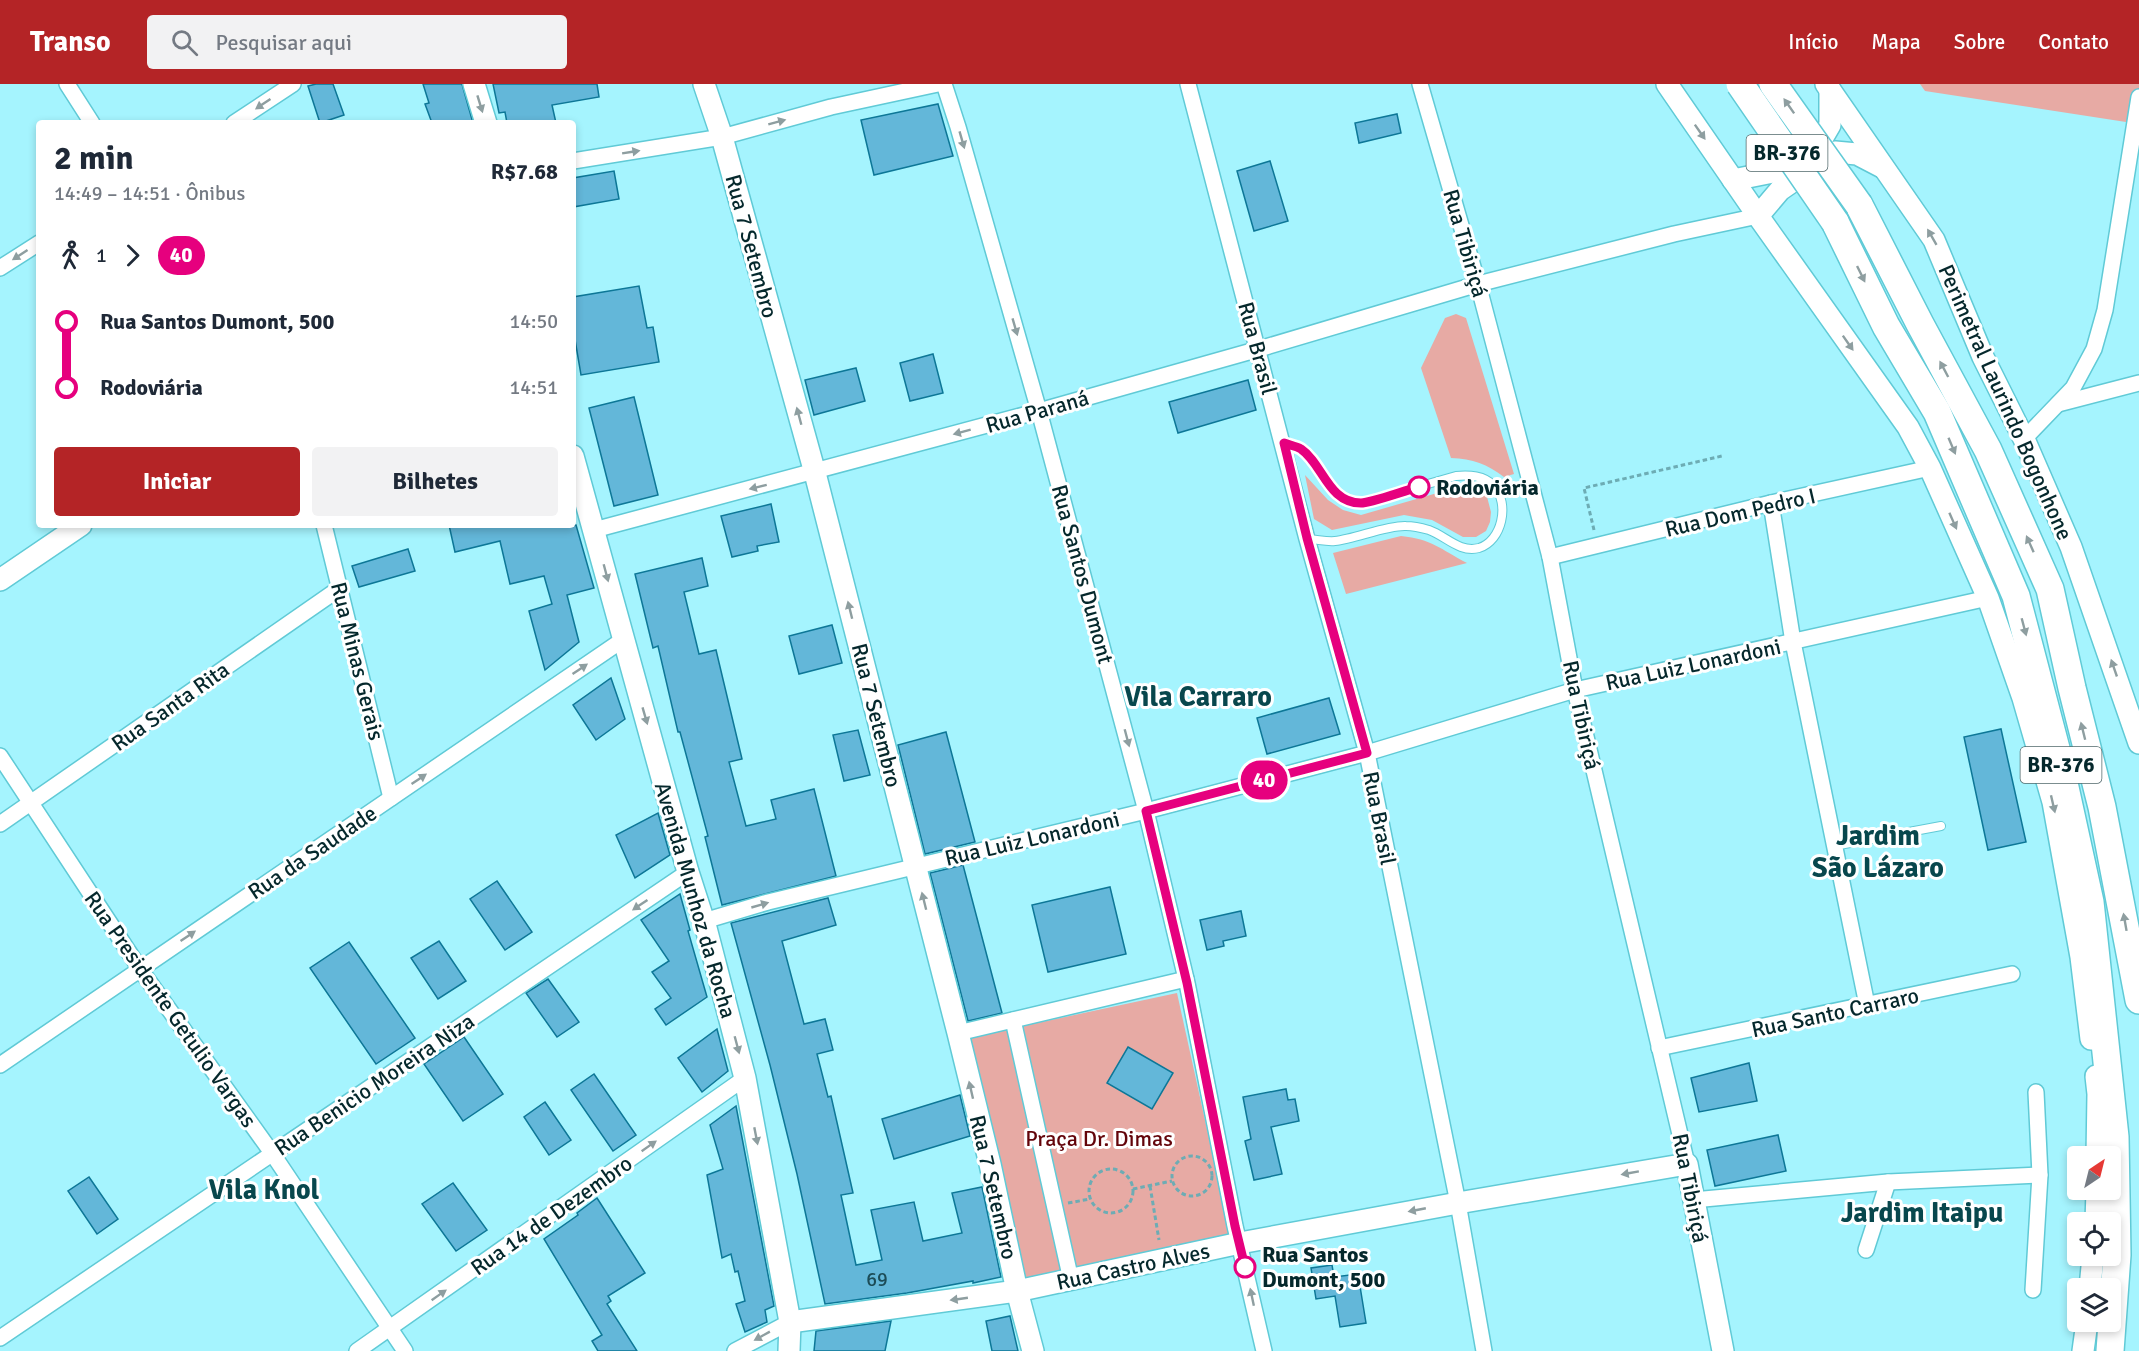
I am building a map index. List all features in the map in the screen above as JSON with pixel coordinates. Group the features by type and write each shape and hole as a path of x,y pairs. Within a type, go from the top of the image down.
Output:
{"highway":[{"name":"BR-376","path":"1740,84 1835,222 1886,326 1937,412 2016,596 2060,760 2090,902 2115,1137 2116,1255 2110,1351"},
{"name":"BR-376","path":"1773,84 1859,206 1988,450 2050,589 2102,807 2139,1000"}],"main road":[{"path":"474,84 485,120"},
{"name":"Rua 7 Setembro","path":"704,84 722,137 815,473 958,1033 1033,1351"},
{"path":"1667,84 1908,427 1930,468 1988,598 2023,698 2053,802 2081,957 2098,1094 2097,1146"},
{"path":"1733,180 1773,172 1823,137 1830,125 1828,87"},
{"name":"Perimetral Laurindo Bogonhone","path":"1828,87 1934,240 1983,357 2024,439 2071,548 2139,743"},
{"path":"1758,216 1780,190 1835,152 1857,154 1887,170"},
{"name":"Avenida Munhoz da Rocha","path":"576,467 688,872 704,921 745,1078 790,1322 789,1351"},
{"path":"0,580 77,528"},
{"name":"Rua Castro Alves","path":"790,1322 1017,1291 1240,1243 1687,1164"},
{"name":"Rua Tibiriçá","path":"1687,1164 1723,1351"},
{"path":"2083,1351 2086,1332"}],"street":[{"path":"67,84 90,120"},
{"path":"239,120 293,84"},
{"path":"576,161 722,137 831,107 938,84"},
{"name":"Rua Santos Dumont","path":"944,84 1039,411 1146,811 1186,979 1264,1351"},
{"name":"Rua Brasil","path":"1188,84 1284,443 1307,538 1367,753 1458,1203 1484,1351"},
{"name":"Rua Tibiriçá","path":"1420,84 1478,284 1550,557 1575,690 1687,1164"},
{"path":"2024,439 2073,388 2094,349 2105,310 2139,97"},
{"name":"Rua Paraná","path":"594,530 815,473 1039,411 1258,350 1478,284 1674,234 1758,216"},
{"path":"0,268 36,245"},
{"path":"2058,404 2139,383"},
{"name":"Rua Dom Pedro I","path":"1550,557 1771,503 1930,468"},
{"path":"1771,503 1793,642 1867,1005"},
{"name":"Rua Minas Gerais","path":"325,528 391,798"},
{"name":"Rua Santa Rita","path":"0,824 340,588"},
{"name":"Rua Luiz Lonardoni","path":"704,921 768,902 1146,811 1367,753 1575,690 1988,598"},
{"name":"Rua da Saudade","path":"0,1065 624,639"},
{"name":"Rua Presidente Getulio Vargas","path":"0,756 140,969 272,1153 405,1351"},
{"name":"Rua Benicio Moreira Niza","path":"0,1338 688,872"},
{"name":"Rua Santo Carraro","path":"1659,1048 2012,974"},
{"path":"958,1033 1186,979"},
{"path":"1013,1020 1071,1280"},
{"name":"Rua 14 de Dezembro","path":"357,1351 745,1078"},
{"path":"2033,1290 2040,1175 2036,1092"},
{"path":"1693,1200 1888,1182 2040,1175"},
{"path":"1866,1250 1888,1182"},
{"path":"735,1351 790,1322"}],"lane":[{"path":"1284,443 1299,448 1310,457 1335,492 1347,500 1361,503 1456,476 1470,475 1484,478 1495,487 1500,499 1500,525 1495,538 1479,548 1459,547 1429,530 1404,526 1333,541 1307,538"},
{"path":"1834,846 1941,826"}],"path":[{"path":"1598,546 1584,488 1722,456"},
{"path":"1187,1156 1201,1158 1212,1172 1210,1186 1198,1196 1182,1194 1172,1181 1171,1175 1175,1165 1187,1156"},
{"path":"1108,1169 1124,1174 1133,1189 1130,1202 1119,1212 1102,1211 1097,1208 1089,1192 1092,1180 1099,1173 1108,1169"},
{"path":"1133,1189 1172,1181"},
{"path":"1150,1186 1162,1260"},
{"path":"1055,1205 1090,1198"}],"green space":[{"path":"1920,84 2139,84 2139,124 1925,91"},
{"path":"1456,314 1466,318 1514,474 1504,477 1479,463 1451,458 1421,368 1445,318"},
{"path":"1305,475 1328,500 1343,510 1361,515 1458,487 1476,488 1486,493 1491,512 1490,522 1486,531 1476,537 1463,537 1432,520 1404,515 1332,530 1314,519"},
{"path":"1401,536 1428,542 1467,563 1346,594 1333,553"},
{"name":"Praça Dr. Dimas","path":"1177,993 1231,1238 1021,1284 967,1038"}],"building":[{"path":"333,84 344,115 329,120 319,120 308,86"},
{"path":"423,84 462,84 472,120 431,120 425,104 429,103"},
{"path":"493,84 597,84 599,97 552,105 555,120 506,120 505,112 499,113"},
{"path":"938,104 953,156 874,175 861,120"},
{"path":"1397,114 1401,133 1359,143 1355,123"},
{"path":"1270,161 1288,221 1254,231 1237,171"},
{"path":"614,171 619,199 576,206 576,177"},
{"path":"639,286 647,328 653,327 659,362 581,375 576,346 576,296"},
{"path":"933,354 943,393 910,401 900,363"},
{"path":"856,368 865,401 814,415 805,380"},
{"path":"1248,380 1256,410 1178,433 1169,402"},
{"path":"634,397 658,495 614,506 589,408"},
{"path":"771,504 779,542 757,546 758,551 732,557 721,516"},
{"path":"576,525 594,588 567,595 579,642 545,670 529,611 552,604 544,576 510,584 500,541 455,552 450,528 576,528"},
{"path":"408,549 415,571 359,587 352,566"},
{"path":"702,558 708,586 684,592 699,654 716,650 742,759 729,762 746,826 776,819 771,800 814,789 836,876 722,905 705,837 708,836 680,732 678,732 658,646 653,648 635,574"},
{"path":"832,625 842,663 799,674 789,636"},
{"path":"611,678 625,719 596,740 573,705"},
{"path":"1329,698 1340,734 1267,754 1257,718"},
{"path":"2001,729 2026,842 1988,850 1964,737"},
{"path":"858,730 870,775 844,781 833,735"},
{"path":"946,732 975,842 925,854 898,745"},
{"path":"658,813 670,855 635,878 616,835"},
{"path":"963,865 1002,1013 968,1021 930,873"},
{"path":"497,881 532,932 505,950 470,899"},
{"path":"1110,887 1126,954 1048,972 1032,905"},
{"path":"680,894 707,997 666,1025 655,1009 671,998 652,972 669,961 641,920"},
{"path":"828,898 836,925 782,941 804,1024 825,1019 833,1050 817,1054 828,1097 831,1096 853,1193 841,1195 856,1265 882,1260 871,1210 914,1202 923,1241 962,1233 952,1193 982,1187 1001,1277 825,1304 797,1174 731,923"},
{"path":"1241,911 1246,936 1223,941 1224,946 1207,950 1200,920"},
{"path":"439,941 466,981 438,999 411,958"},
{"path":"349,942 415,1038 376,1064 310,968"},
{"path":"548,979 579,1022 557,1037 526,993"},
{"path":"717,1029 728,1071 702,1092 678,1058"},
{"path":"464,1037 503,1094 463,1121 424,1064"},
{"path":"1128,1047 1173,1073 1152,1109 1107,1083"},
{"path":"1749,1063 1757,1101 1699,1112 1691,1078"},
{"path":"594,1074 636,1135 613,1151 571,1090"},
{"path":"1286,1089 1288,1100 1295,1099 1299,1121 1271,1127 1282,1174 1254,1180 1245,1141 1251,1139 1243,1097"},
{"path":"960,1095 970,1136 894,1159 882,1119"},
{"path":"545,1102 571,1140 549,1155 524,1117"},
{"path":"736,1106 774,1306 765,1310 767,1322 745,1332 736,1304 745,1301 738,1271 735,1272 731,1254 722,1258 707,1175 723,1169 710,1125"},
{"path":"1778,1135 1786,1171 1715,1186 1707,1150"},
{"path":"89,1177 118,1219 97,1234 68,1191"},
{"path":"453,1183 487,1230 456,1251 422,1204"},
{"path":"597,1198 645,1273 608,1296 611,1301 607,1304 637,1351 598,1351 592,1341 602,1335 544,1239 578,1215 577,1213"},
{"path":"1332,1265 1334,1277 1358,1274 1366,1323 1340,1327 1335,1296 1316,1299 1311,1268"},
{"path":"1010,1316 1018,1351 992,1351 986,1321"},
{"path":"891,1321 885,1351 814,1351 816,1331"}],"bus line":[{"name":"40","path":"1245,1267 1187,983 1146,811 1367,753 1307,538 1284,443 1299,448 1310,457 1325,481 1347,500 1361,503 1419,487"}],"place":[{"name":"Rodoviária","path":"1419,487"},
{"name":"Rua Santos Dumont, 500","path":"1245,1267"}],"district":[{"name":"Vila Carraro","path":"1198,696"},
{"name":"Jardim São Lázaro","path":"1878,851"},
{"name":"Vila Knol","path":"264,1189"},
{"name":"Jardim Itaipu","path":"1922,1212"}]}
